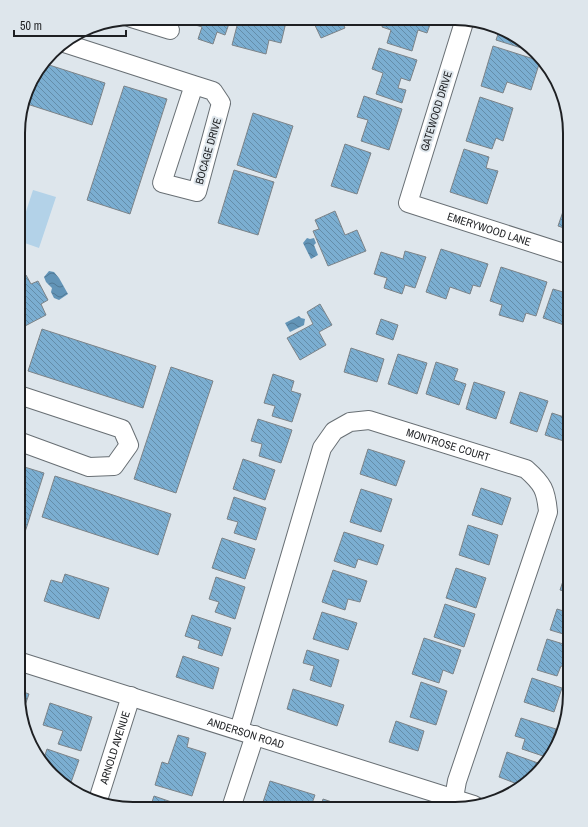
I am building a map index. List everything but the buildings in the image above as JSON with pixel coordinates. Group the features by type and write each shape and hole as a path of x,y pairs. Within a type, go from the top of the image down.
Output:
{"street":[{"path":"154,25 170,30"},
{"name":"GATEWOOD DRIVE","path":"408,203 463,26"},
{"name":"BOCAGE DRIVE","path":"70,45 213,91 221,104 196,192 162,182 194,85"},
{"name":"EMERYWOOD LANE","path":"408,203 563,254"},
{"path":"25,397 122,429 129,445 114,466 89,467 25,444"},
{"name":"MONTROSE COURT","path":"232,802 247,732 322,448 334,431 350,422 369,420 526,469 540,482 547,498 548,512 457,781 453,802"},
{"name":"ANDERSON ROAD","path":"25,662 247,732 447,802"},
{"name":"ARNOLD AVENUE","path":"99,796 131,696"}],"shaded area":[{"path":"33,190 56,197 39,248 25,243 25,215"}],"water":[{"path":"307,238 314,238 316,243 314,245 318,255 311,259 303,243"},
{"path":"49,271 54,272 59,278 68,294 59,300 54,298 51,292 52,288 46,282 44,277"},
{"path":"299,316 305,319 304,325 290,332 285,323"}]}
